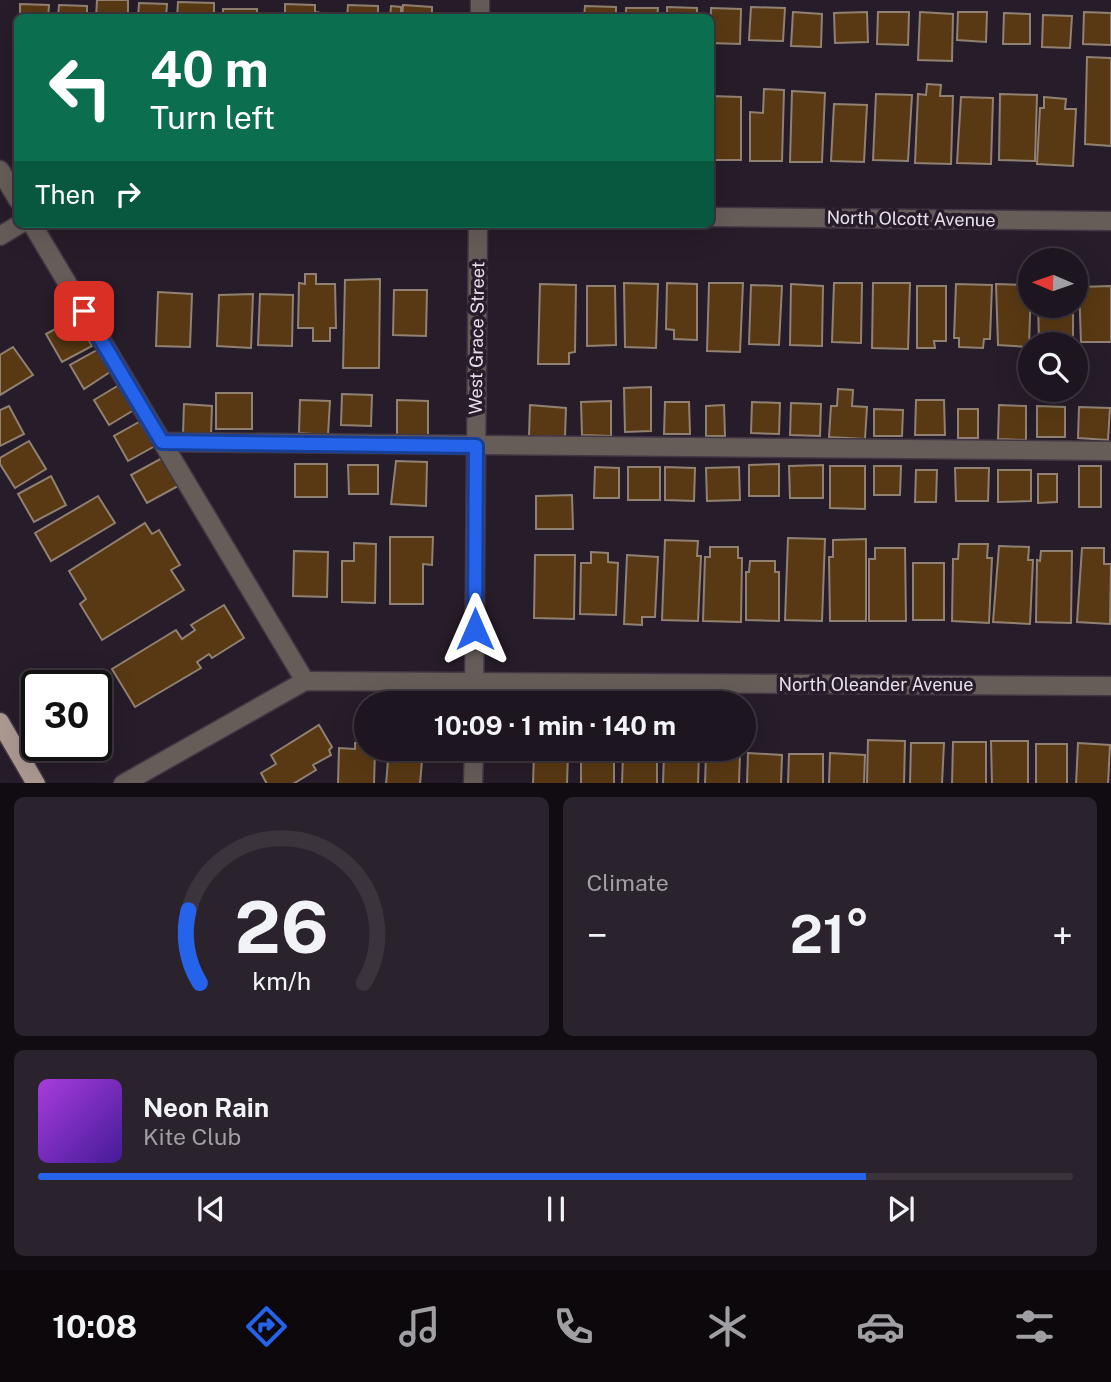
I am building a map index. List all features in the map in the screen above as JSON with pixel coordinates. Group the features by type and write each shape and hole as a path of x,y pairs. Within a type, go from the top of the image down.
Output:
{"main road":[{"path":"0,722 36,783"}],"street":[{"path":"0,170 14,193"},
{"name":"North Olcott Avenue","path":"714,217 1111,221"},
{"path":"34,228 305,681"},
{"name":"West Grace Street","path":"474,691 478,228"},
{"path":"162,442 1111,451"},
{"name":"North Oleander Avenue","path":"123,783 305,681 1111,686"},
{"path":"473,783 474,761"}],"building":[{"path":"97,0 128,0 128,14 96,14"},
{"path":"178,2 214,3 214,14 177,14"},
{"path":"139,3 167,4 166,14 138,14"},
{"path":"20,4 49,5 48,14 20,14"},
{"path":"285,4 315,5 315,12 322,13 322,14 285,14"},
{"path":"59,5 87,6 87,14 58,14"},
{"path":"348,5 378,6 378,14 347,14"},
{"path":"403,5 432,7 432,14 402,14"},
{"path":"391,6 401,7 401,14 390,14"},
{"path":"585,6 616,7 616,14 584,14"},
{"path":"667,7 697,8 697,14 667,14"},
{"path":"751,7 785,8 783,41 749,40"},
{"path":"626,8 658,8 657,14 626,14"},
{"path":"711,8 741,9 740,44 714,43 714,14 711,14"},
{"path":"223,9 257,9 257,14 223,14"},
{"path":"793,12 822,14 821,47 791,46"},
{"path":"867,12 868,42 835,43 834,13"},
{"path":"878,12 909,12 908,45 877,44"},
{"path":"920,12 953,14 952,61 918,60"},
{"path":"958,12 987,12 986,42 957,40"},
{"path":"1084,12 1111,13 1111,45 1083,44"},
{"path":"1004,13 1030,14 1030,44 1003,44"},
{"path":"1043,15 1072,16 1070,48 1042,47"},
{"path":"1087,57 1111,58 1111,146 1085,144"},
{"path":"13,79 14,79 14,139"},
{"path":"927,84 941,85 940,96 953,96 951,164 915,163 918,94 926,95"},
{"path":"764,89 784,90 782,161 750,161 750,112 763,113"},
{"path":"792,91 825,93 822,162 790,162"},
{"path":"876,94 912,95 908,161 873,160"},
{"path":"1000,94 1037,95 1035,161 999,160"},
{"path":"714,96 741,97 741,160 714,160"},
{"path":"961,97 993,98 991,164 957,163"},
{"path":"1044,97 1066,99 1065,109 1076,109 1073,166 1037,164 1040,108 1044,108"},
{"path":"834,104 867,105 864,162 831,161"},
{"path":"305,274 316,274 316,284 335,284 336,328 330,328 330,341 313,341 313,328 298,328 299,283 305,284"},
{"path":"380,279 379,368 343,368 345,280"},
{"path":"624,283 658,284 656,348 625,347"},
{"path":"667,283 697,284 697,340 674,339 674,330 666,329"},
{"path":"709,283 743,283 740,352 707,351"},
{"path":"834,283 862,283 861,343 832,342"},
{"path":"873,283 910,283 908,349 872,348"},
{"path":"540,284 576,285 575,352 569,353 569,364 538,364"},
{"path":"791,284 823,286 822,346 790,345"},
{"path":"956,284 992,285 990,339 984,339 983,348 959,347 959,338 954,338"},
{"path":"996,284 1018,285 1018,318 1030,318 1029,332 1018,332 1018,346 998,345"},
{"path":"751,285 782,286 779,345 749,344"},
{"path":"587,286 615,286 616,345 587,346"},
{"path":"917,286 946,286 946,341 934,341 935,348 917,348"},
{"path":"1111,286 1111,342 1088,342 1088,332 1081,332 1080,318 1088,318 1088,287"},
{"path":"394,290 427,290 426,336 393,335"},
{"path":"158,292 192,294 190,347 156,346"},
{"path":"253,294 251,348 217,346 219,295"},
{"path":"260,294 293,295 292,346 258,345"},
{"path":"76,318 92,346 62,362 46,334"},
{"path":"1038,318 1073,318 1073,332 1039,332"},
{"path":"13,347 33,375 0,395 0,355"},
{"path":"97,350 110,372 84,389 70,365"},
{"path":"119,385 134,410 109,425 94,400"},
{"path":"651,387 651,431 625,432 624,388"},
{"path":"838,389 853,390 852,406 867,407 865,439 829,437 831,406 837,406"},
{"path":"216,393 252,393 252,429 216,429"},
{"path":"342,394 372,395 371,426 341,425"},
{"path":"300,400 330,401 328,435 299,433"},
{"path":"397,400 428,401 428,436 397,435"},
{"path":"916,400 944,400 945,435 915,435"},
{"path":"611,401 611,436 582,435 581,402"},
{"path":"665,402 689,402 690,434 664,434"},
{"path":"752,402 780,403 779,434 751,433"},
{"path":"791,403 821,404 820,436 790,435"},
{"path":"184,404 212,406 211,435 183,434"},
{"path":"530,405 566,408 565,437 529,436"},
{"path":"724,405 725,436 706,436 706,406"},
{"path":"999,405 1026,406 1026,440 998,439"},
{"path":"9,406 24,434 0,446 0,410"},
{"path":"1037,406 1065,407 1065,437 1037,437"},
{"path":"1079,407 1110,408 1108,440 1078,438"},
{"path":"874,409 903,410 902,436 874,436"},
{"path":"958,409 978,409 978,438 958,438"},
{"path":"139,422 155,446 128,461 114,436"},
{"path":"29,441 46,469 15,488 0,464 0,458"},
{"path":"162,458 178,486 147,503 131,475"},
{"path":"396,461 427,462 426,506 391,504"},
{"path":"295,464 327,464 327,497 295,497"},
{"path":"779,464 779,496 749,496 749,465"},
{"path":"348,465 378,465 378,494 349,494"},
{"path":"823,465 823,498 790,498 789,466"},
{"path":"830,466 865,466 865,509 830,508"},
{"path":"874,466 901,466 900,495 874,495"},
{"path":"1079,466 1101,466 1101,507 1079,507"},
{"path":"595,467 619,468 619,498 594,498"},
{"path":"628,467 660,467 660,500 628,500"},
{"path":"665,467 695,468 694,501 665,500"},
{"path":"739,467 740,500 707,501 706,468"},
{"path":"955,468 989,468 988,501 956,501"},
{"path":"916,470 937,470 936,502 915,502"},
{"path":"998,470 1031,470 1031,501 998,502"},
{"path":"1038,474 1057,474 1057,502 1038,503"},
{"path":"51,476 66,505 34,522 18,494"},
{"path":"572,495 573,529 536,529 536,496"},
{"path":"98,496 115,523 51,561 35,533"},
{"path":"145,523 152,534 159,530 180,565 171,570 184,590 102,640 80,604 86,599 69,571"},
{"path":"390,537 433,537 432,565 423,564 423,604 390,604"},
{"path":"788,538 825,539 822,621 785,620"},
{"path":"866,539 866,621 830,621 829,557 833,557 833,540"},
{"path":"665,540 698,541 697,556 701,556 698,621 662,620"},
{"path":"354,543 376,544 375,603 342,602 342,561 354,561"},
{"path":"959,544 988,544 987,558 992,558 989,623 952,621 953,559 958,559"},
{"path":"999,546 1029,547 1028,560 1033,560 1030,624 993,622"},
{"path":"710,547 738,547 738,558 742,558 741,622 703,621 705,557 710,557"},
{"path":"875,548 905,548 906,621 869,621 869,559 875,559"},
{"path":"1082,548 1104,548 1104,564 1111,564 1110,624 1077,622"},
{"path":"294,551 328,552 327,597 293,596"},
{"path":"1041,551 1072,551 1071,623 1036,622 1037,560 1040,561"},
{"path":"591,552 608,553 608,562 618,563 616,615 580,614 581,563 591,563"},
{"path":"535,555 575,555 574,619 534,618"},
{"path":"627,555 658,557 655,617 642,617 642,625 624,624"},
{"path":"750,561 775,561 775,572 779,572 779,621 746,620 746,572 749,572"},
{"path":"913,563 944,563 944,620 913,620"},
{"path":"224,605 244,638 212,658 209,654 197,662 201,668 135,707 112,669 176,630 182,639 195,630 191,625"},
{"path":"319,725 332,747 329,750 331,755 313,765 316,770 295,783 266,783 261,773 276,764 271,755"},
{"path":"868,740 905,741 904,783 867,783"},
{"path":"991,741 1028,741 1028,783 992,783"},
{"path":"953,742 986,742 986,783 952,783"},
{"path":"911,743 944,743 942,783 910,783"},
{"path":"1078,743 1110,745 1108,783 1076,783"},
{"path":"1036,744 1067,744 1067,783 1036,783"},
{"path":"339,748 354,749 354,761 375,761 374,783 338,783"},
{"path":"756,753 782,755 781,783 747,783 748,761 756,761"},
{"path":"830,753 865,755 864,783 829,783"},
{"path":"789,754 823,754 823,783 788,783"},
{"path":"388,761 422,761 420,783 386,783"},
{"path":"534,761 568,761 567,783 533,783"},
{"path":"581,761 614,761 614,783 581,783"},
{"path":"623,761 657,761 657,783 622,783"},
{"path":"664,761 699,761 698,783 663,783"},
{"path":"706,761 740,761 739,783 705,783"}],"route":[{"path":"84,311 162,442 476,446 475,629"}]}
